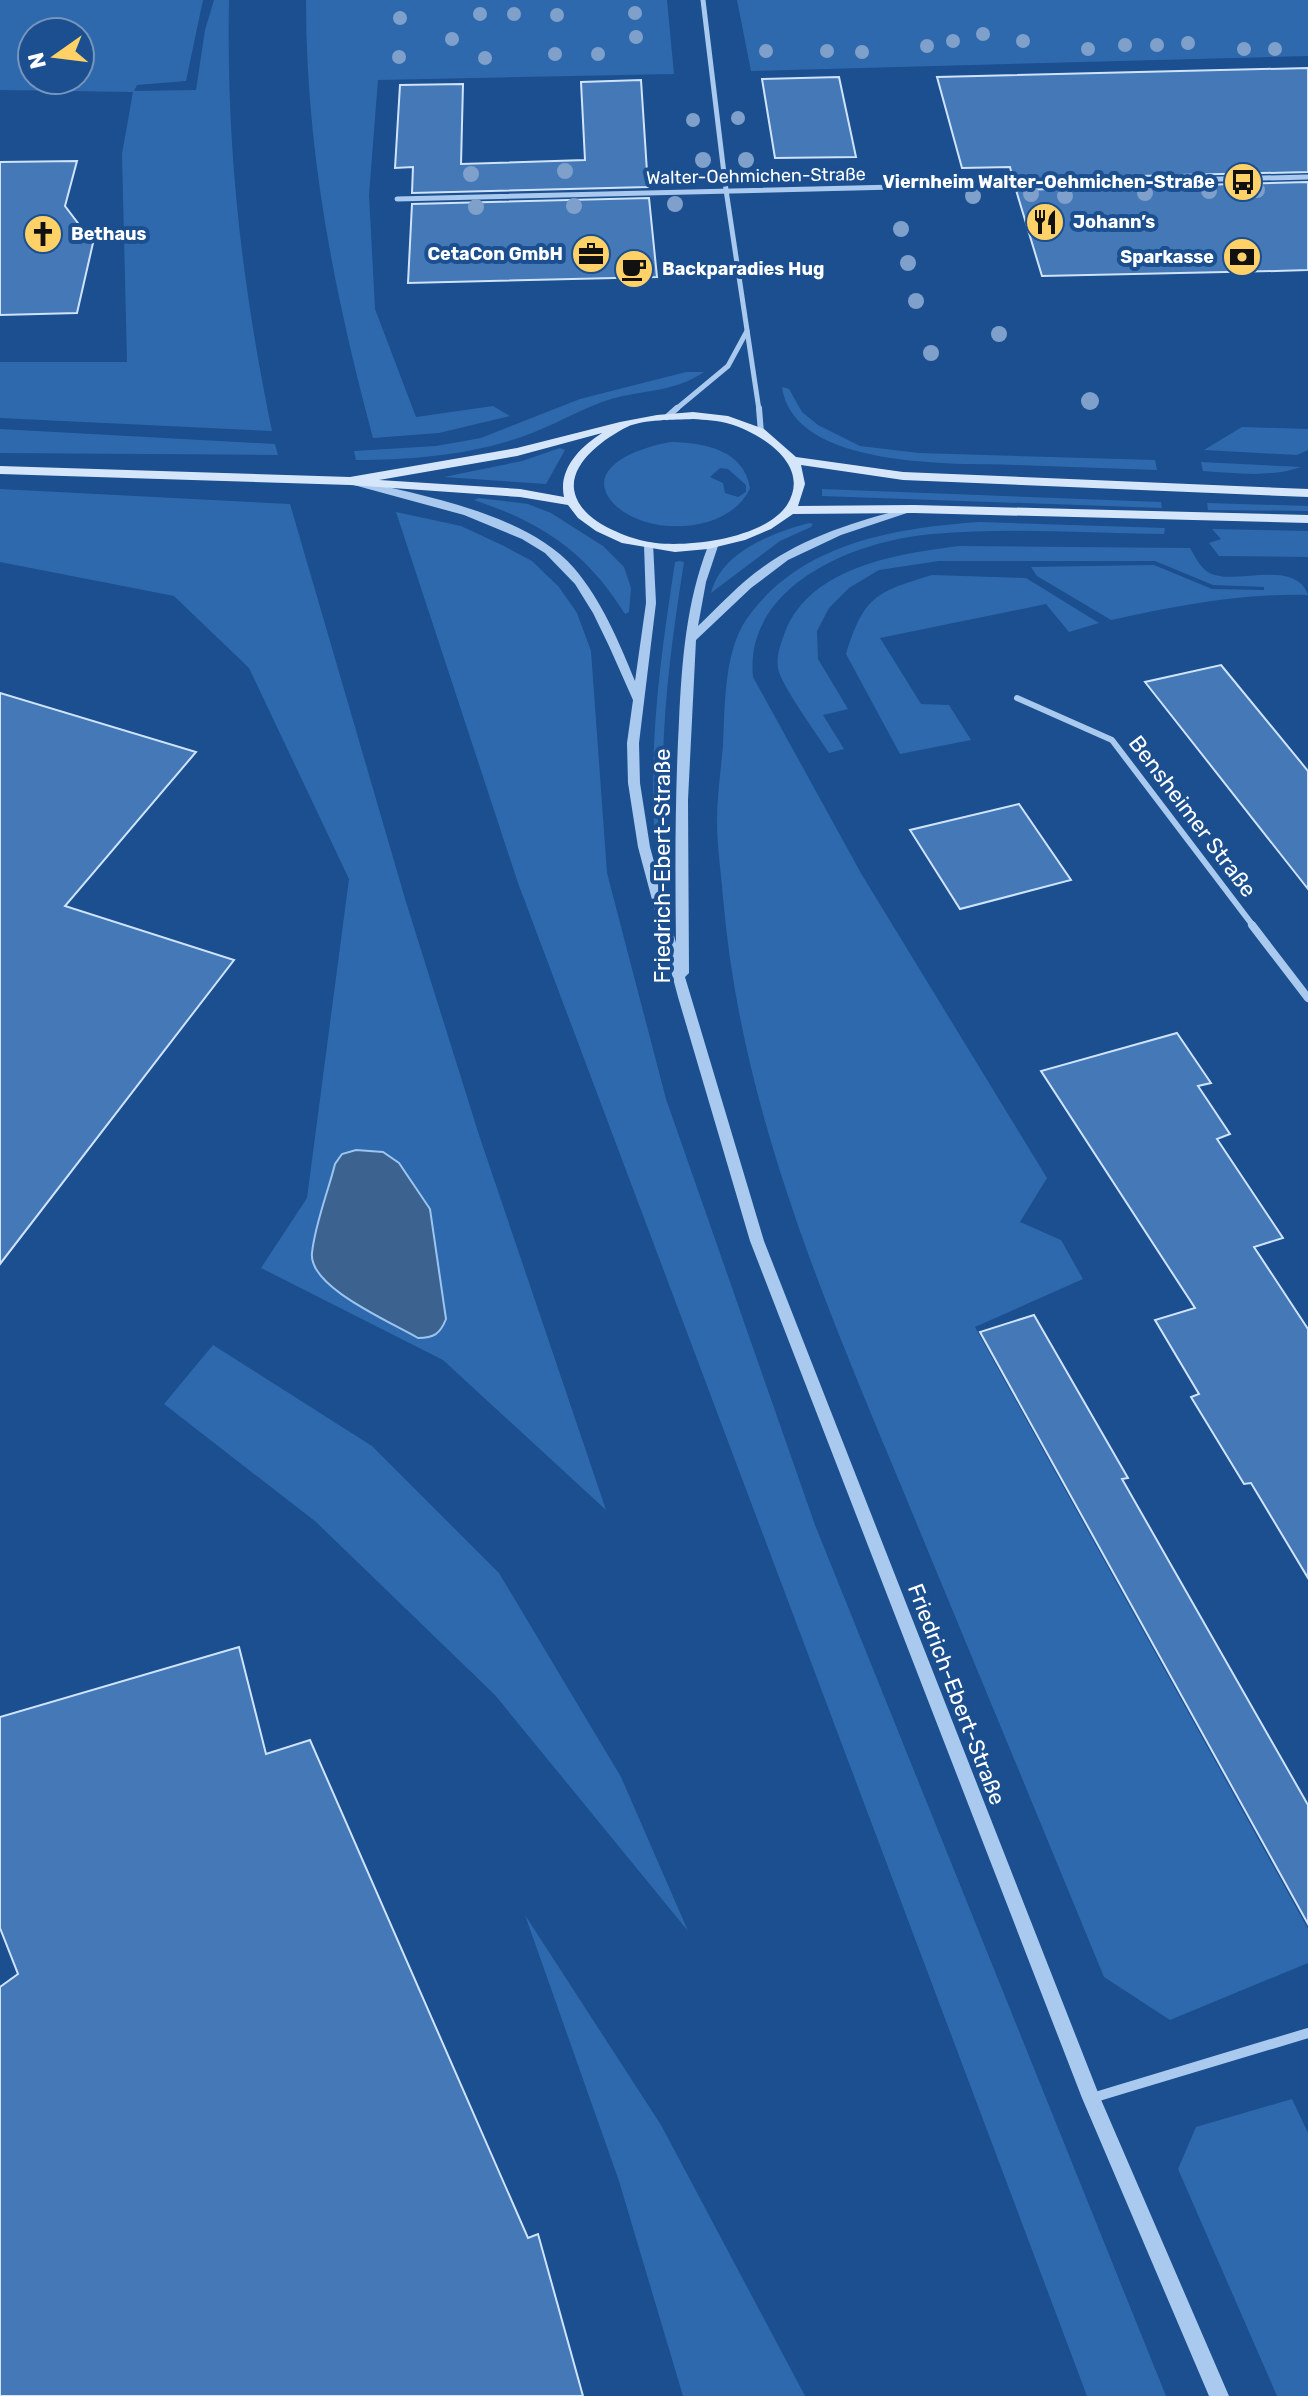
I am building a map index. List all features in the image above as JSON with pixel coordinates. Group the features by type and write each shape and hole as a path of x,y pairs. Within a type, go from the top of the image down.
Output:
{"main road":[{"path":"0,470 350,481 520,493 570,502 606,532 649,545 713,546 761,529 790,510 799,493 800,477 793,460 761,433 718,419 667,417 518,452 350,481"},
{"path":"570,502 566,483 572,464 600,437 621,427"},
{"path":"793,460 903,476 1308,493"},
{"path":"790,510 914,509 1308,519"}],"street":[{"path":"703,0 726,190 756,371 761,433"},
{"name":"Walter-Oehmichen-Straße","path":"397,199 1308,177"},
{"path":"667,417 728,366 747,330"},
{"path":"350,481 482,518 523,535 566,565 600,613 637,699"},
{"path":"690,640 765,570 796,551 835,532 914,509"},
{"name":"Friedrich-Ebert-Straße","path":"649,545 651,603 637,699 634,783 644,847 684,997 757,1241 1091,2098 1219,2396"},
{"name":"Friedrich-Ebert-Straße","path":"684,997 679,793 690,640 700,577 713,546"},
{"name":"Bensheimer Straße","path":"1017,698 1112,740 1308,998"},
{"path":"1091,2098 1308,2033"}],"shaded area":[{"path":"0,0 203,0 186,81 137,85 134,91 196,90 205,30 214,0 229,0 230,109 238,217 252,323 272,431 0,418 0,362 127,362 122,154 133,92 96,91 96,16 16,16 16,90 0,90"},
{"path":"306,0 667,0 674,74 378,80 369,195 375,309 416,417 493,406 510,416 439,433 373,438 346,329 325,221 311,112"},
{"path":"737,0 1308,0 1308,56 751,71"},
{"path":"686,372 704,372 670,387 601,402 537,431 494,445 425,457 356,460 354,451 436,446 481,438 580,399"},
{"path":"782,387 789,389 802,412 818,425 860,446 919,453 1155,460 1157,470 956,464 881,456 845,448 815,434 793,414"},
{"path":"1242,427 1308,429 1308,450 1297,455 1204,450"},
{"path":"0,429 275,444 278,455 0,453"},
{"path":"672,442 710,447 740,465 750,488 740,503 725,515 707,522 666,526 646,522 613,503 605,490 605,478 611,468 634,453","holes":["720,468 728,469 746,485 746,492 738,497 725,493 723,483 710,477"]},
{"path":"560,448 565,450 546,484 444,477 522,461"},
{"path":"1201,462 1301,467 1277,473 1240,474 1203,471"},
{"path":"0,489 290,504 406,902 479,1135 606,1510 443,1360 261,1268 307,1198 349,879 249,668 174,596 0,562"},
{"path":"822,489 1161,502 1162,508 822,496"},
{"path":"474,500 528,504 551,513 603,546 624,567 631,588 629,612 625,614 595,573 561,542 521,519"},
{"path":"1207,503 1308,506 1308,511 1208,510"},
{"path":"396,512 461,526 532,561 559,587 577,613 591,651 607,873 666,1099 815,1525 1166,2396 1087,2396 518,883"},
{"path":"980,522 1165,528 1164,534 962,532 903,538 871,546 811,573 786,593 766,617 755,645 753,677 862,875 1047,1178 1020,1222 1061,1240 1083,1279 975,1327 1308,1929 1308,1963 1170,2020 1104,1977 819,1283 768,1132 748,1055 733,977 717,821 727,680 733,648 746,620 768,594 793,573 851,544 915,529"},
{"path":"813,524 811,527 780,541 711,593 725,566 737,555 779,532"},
{"path":"1212,529 1308,531 1308,557 1219,556 1209,543 1221,539"},
{"path":"959,546 1190,548 1206,571 1215,575 1280,575 1302,584 1308,595 1233,598 1111,620 1037,576 1031,567 1154,565 1212,589 1264,590 1264,587 1213,585 1155,561 939,561 879,570 849,588 829,608 817,631 818,659 848,709 823,715 844,749 829,753 792,698 778,668 782,641 797,610 835,578 859,567 884,559"},
{"path":"675,562 684,562 664,725 664,825 659,827 654,825 655,725"},
{"path":"932,575 1026,578 1099,623 1069,632 1046,604 880,638 921,704 949,705 971,740 900,754 846,654 859,620 875,599 897,586"},
{"path":"356,1150 383,1152 399,1163 430,1209 446,1319 439,1332 432,1336 418,1338 353,1302 337,1291 314,1266 314,1242 335,1164 342,1154"},
{"path":"213,1345 372,1446 499,1573 621,1777 688,1931 495,1695 316,1522 164,1404"},
{"path":"525,1915 661,2125 805,2396 683,2396 619,2181"},
{"path":"1292,2099 1308,2133 1308,2396 1277,2396 1178,2169 1196,2127"}],"building":[{"path":"1308,68 1308,172 1013,179 1010,167 962,168 937,77"},
{"path":"839,77 856,157 775,158 762,79"},
{"path":"641,80 648,187 412,193 413,167 395,168 400,85 463,84 461,164 585,160 581,82"},
{"name":"Bethaus","path":"77,161 65,206 93,243 77,313 0,315 0,162"},
{"path":"1308,182 1308,270 1276,271 1042,276 1016,190"},
{"path":"649,198 657,277 408,283 412,204"},
{"path":"1221,665 1308,771 1308,889 1145,682"},
{"path":"0,693 196,752 65,906 234,960 0,1264"},
{"path":"1019,804 1071,880 960,909 910,830"},
{"path":"1177,1033 1211,1083 1198,1086 1230,1134 1217,1139 1283,1238 1254,1247 1308,1329 1308,1578 1251,1483 1244,1484 1191,1397 1199,1394 1155,1320 1195,1308 1041,1071"},
{"path":"1034,1315 1128,1478 1122,1479 1308,1805 1308,1924 980,1332"},
{"path":"239,1647 266,1754 310,1740 528,2238 538,2234 583,2396 0,2396 0,1987 18,1974 0,1928 0,1717"}],"place":[{"name":"Viernheim Walter-Oehmichen-Straße","path":"1243,182"},
{"name":"Johann’s","path":"1045,222"},
{"name":"Bethaus","path":"43,234"},
{"name":"CetaCon GmbH","path":"591,254"},
{"name":"Sparkasse","path":"1242,257"},
{"name":"Backparadies Hug","path":"634,269"}]}
